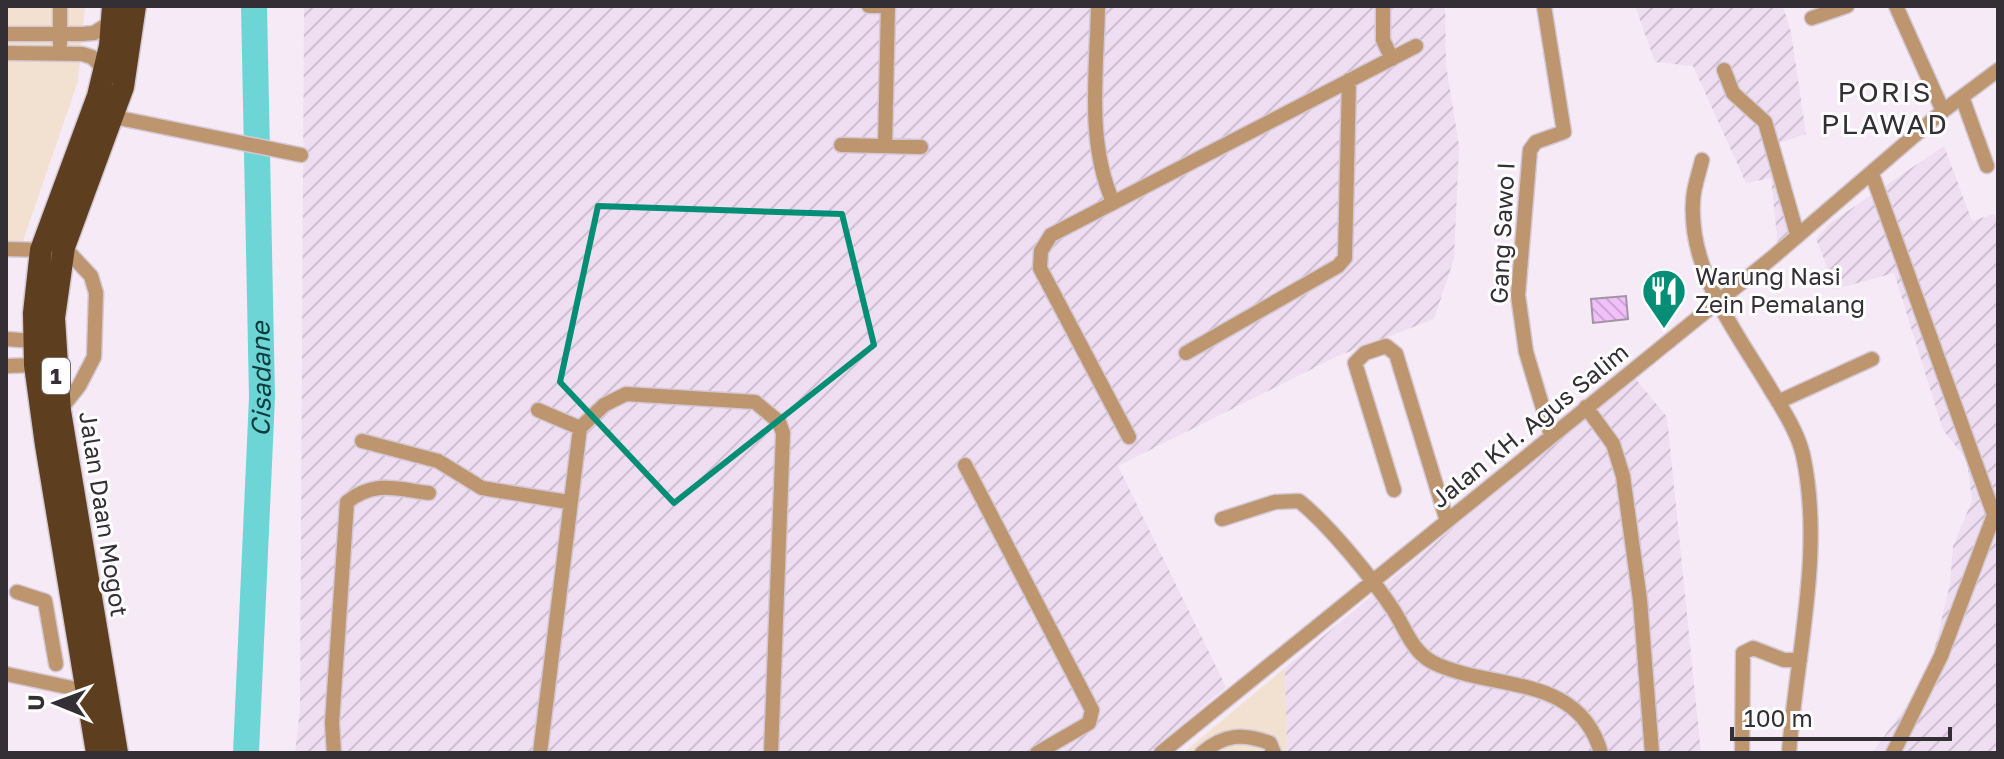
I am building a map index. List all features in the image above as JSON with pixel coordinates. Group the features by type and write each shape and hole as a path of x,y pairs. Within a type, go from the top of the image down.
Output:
{"highway":[{"name":"Jalan Daan Mogot","path":"97,753 86,691 82,608 60,411 54,318 64,247 114,117 130,57 135,6"},
{"name":"Jalan Daan Mogot","path":"113,14 105,70 41,250 35,285 34,341 35,365 82,608 117,753"}],"street":[{"path":"60,6 60,52"},
{"path":"869,6 888,6 885,146"},
{"path":"1098,6 1096,138 1103,178 1113,202"},
{"path":"1383,6 1383,40 1392,59"},
{"name":"Gang Sawo I","path":"1544,6 1564,132 1536,142 1530,150 1518,295 1526,352 1551,435"},
{"path":"1812,18 1847,6"},
{"path":"1896,6 1943,111"},
{"path":"6,34 94,33 113,14"},
{"path":"1129,437 1040,268 1039,260 1051,235 1416,46"},
{"path":"6,53 60,52 92,57 105,70"},
{"path":"1724,70 1733,93 1765,122 1797,234"},
{"name":"Jalan KH. Agus Salim","path":"1161,753 1717,302 1943,111 1998,70"},
{"path":"1186,353 1338,266 1345,258 1349,80"},
{"path":"1962,97 1987,166"},
{"path":"114,117 301,155"},
{"path":"841,145 921,147"},
{"path":"1702,160 1693,195 1695,242 1717,302 1778,402 1802,452 1809,506 1808,581 1789,753"},
{"path":"1872,174 1991,502 1995,525 1941,656 1893,753"},
{"path":"60,411 79,386 94,357 96,293 91,276 64,247"},
{"path":"6,249 41,250"},
{"path":"6,339 34,341"},
{"path":"1394,490 1355,363 1359,357 1386,346 1396,354 1447,521"},
{"path":"1778,402 1872,359"},
{"path":"6,366 35,365"},
{"path":"540,753 568,502 580,428 604,405 626,394 755,402 779,422 783,433 771,753"},
{"path":"1586,407 1613,444 1623,476 1640,600 1652,753"},
{"path":"538,410 580,428"},
{"path":"362,441 438,461 482,488 568,502"},
{"path":"965,465 1092,710 1089,723 1037,753"},
{"path":"334,753 332,723 347,502 363,490 375,487 429,493"},
{"path":"1222,519 1275,502 1299,501 1371,583 1422,656 1444,667 1509,680 1560,701 1590,725 1601,753"},
{"path":"17,592 82,608"},
{"path":"45,601 56,664"},
{"path":"1742,753 1743,653 1753,648 1784,660 1800,660"},
{"path":"7,678 86,691"},
{"path":"1202,753 1218,740 1235,735 1270,743 1274,753"}],"highlighted area":[{"path":"598,206 842,214 874,345 674,503 560,382"}],"shaded area":[{"path":"6,6 85,6 78,81 20,250 6,251"},
{"path":"304,6 1445,6 1446,65 1459,146 1454,259 1434,319 1338,356 1118,466 1226,687 1150,753 295,753 300,710"},
{"path":"1635,6 1783,6 1791,32 1806,134 1779,143 1796,231 1778,247 1771,178 1746,183 1693,66 1655,62"},
{"path":"1944,146 1972,221 1994,214 1998,223 1998,753 1872,753 1928,676 1950,584 1953,546 1972,501 1967,460 1943,430 1894,273 1836,289 1816,239 1830,223"},
{"path":"1634,377 1667,417 1701,753 1287,753 1285,668"},
{"path":"1285,668 1287,753 1183,753"}],"building":[{"path":"1626,296 1628,319 1593,323 1591,299"}],"waterway":[{"name":"Cisadane","path":"246,753 262,397 254,6"}],"place":[{"name":"Warung Nasi Zein Pemalang","path":"1664,330"}],"district":[{"name":"PORIS PLAWAD","path":"1885,108"}]}
